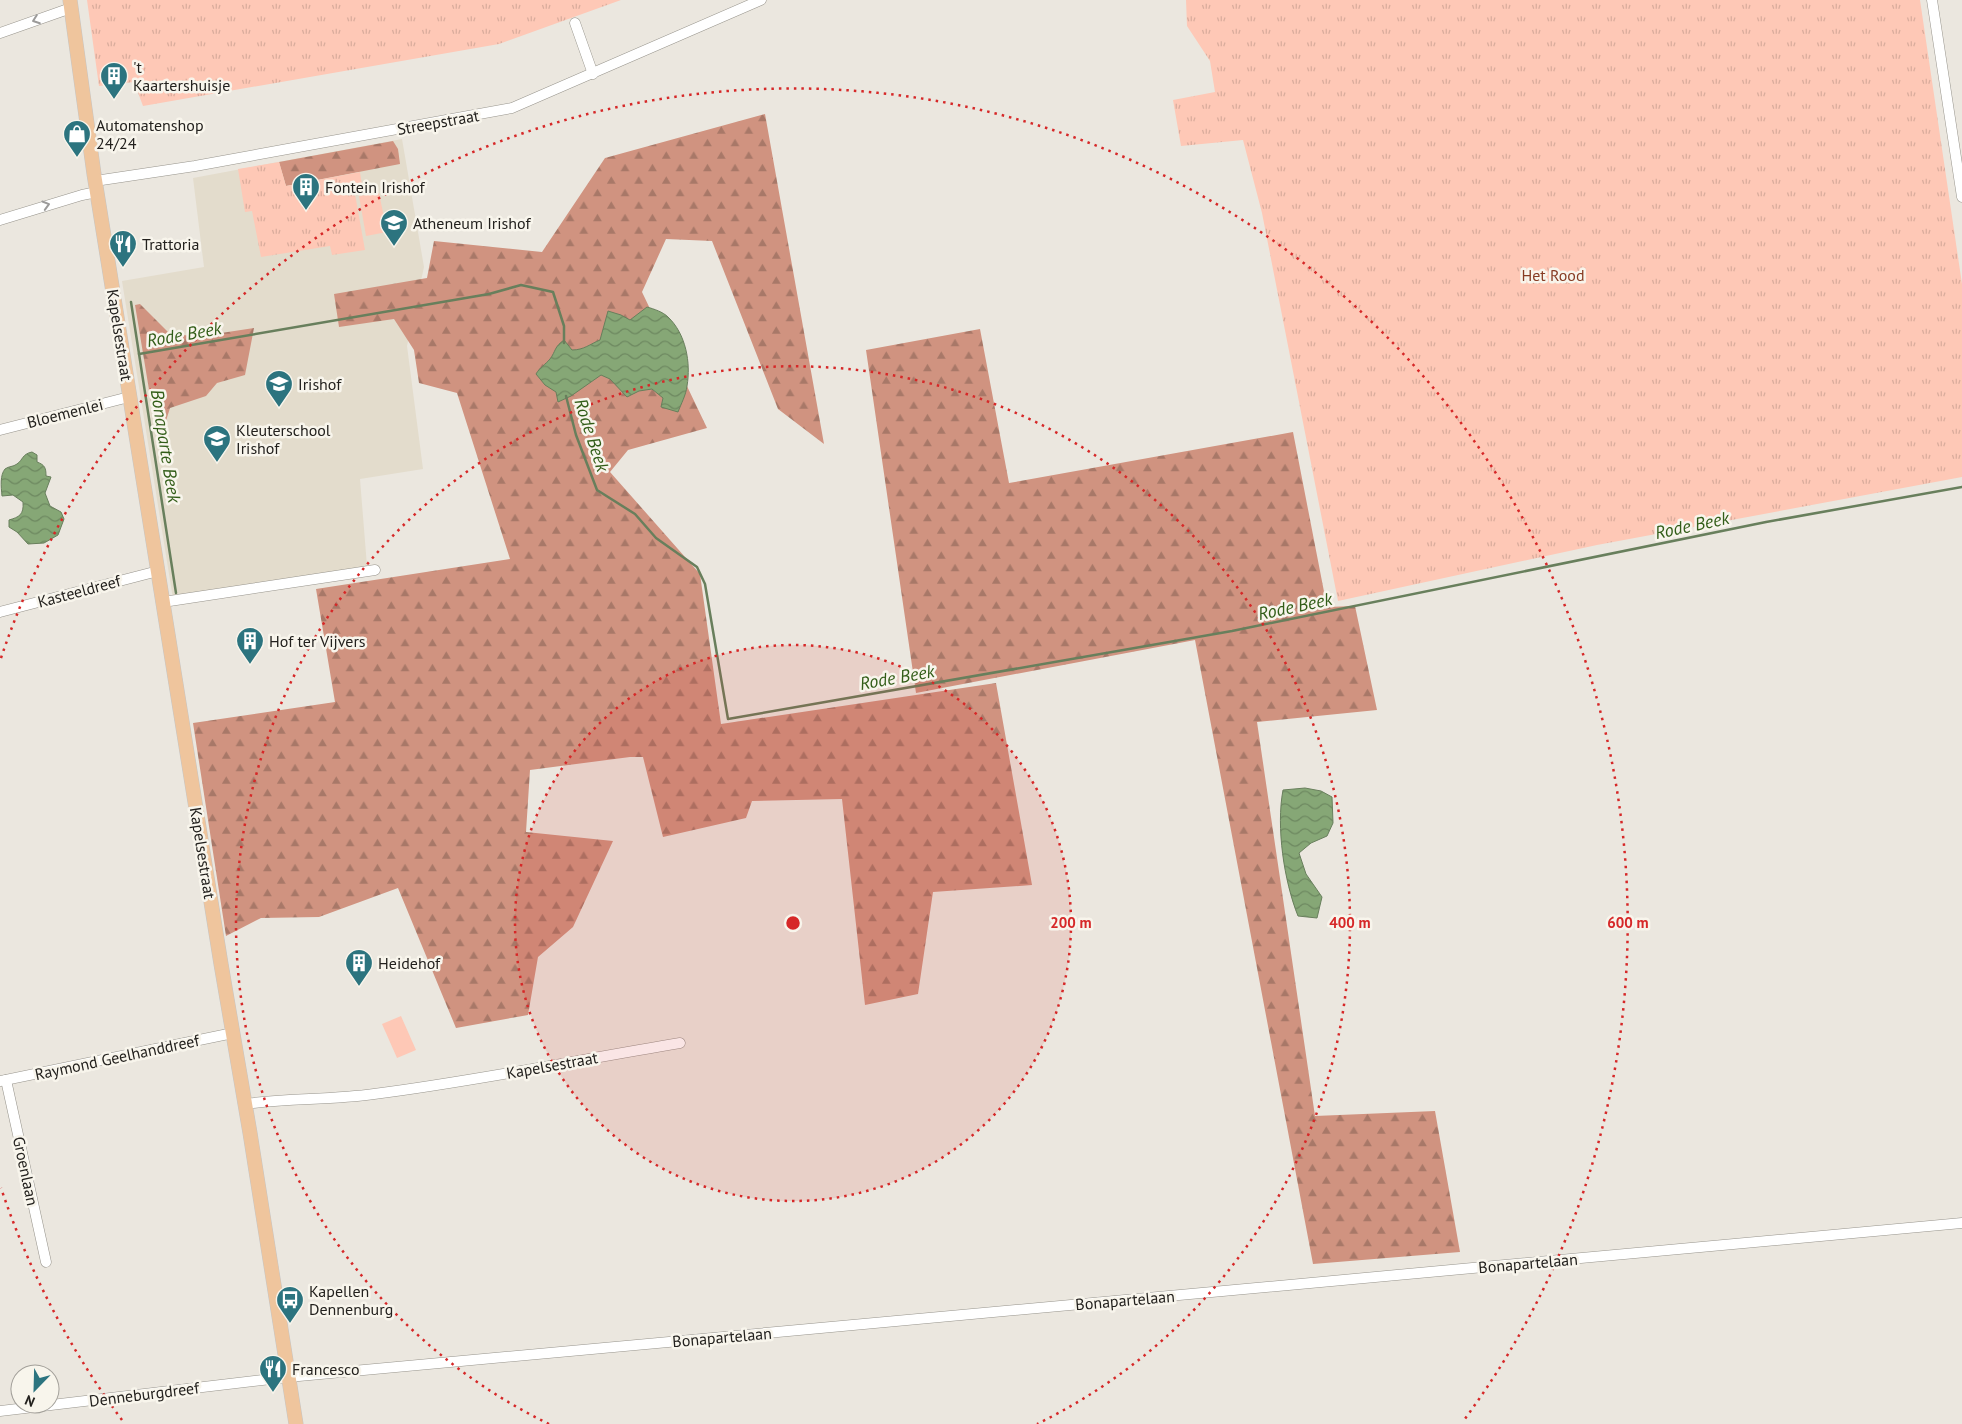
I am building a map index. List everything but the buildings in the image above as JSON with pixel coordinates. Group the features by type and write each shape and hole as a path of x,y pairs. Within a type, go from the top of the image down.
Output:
{"main road":[{"name":"Kapelsestraat","path":"71,4 96,187 129,396 296,1424"}],"street":[{"name":"Streepstraat","path":"0,220 82,195 96,187 195,166 512,108 761,0"},
{"path":"1932,0 1962,197"},
{"path":"0,32 71,4"},
{"path":"575,23 593,74"},
{"name":"Bloemenlei","path":"0,430 129,396"},
{"name":"Kasteeldreef","path":"0,612 158,570"},
{"path":"162,602 375,570"},
{"name":"Raymond Geelhanddreef","path":"3,1080 234,1033"},
{"name":"Kapelsestraat","path":"245,1104 277,1099 313,1100 373,1094 680,1043"},
{"name":"Groenlaan","path":"3,1080 46,1262"},
{"name":"Bonapartelaan","path":"288,1377 1962,1223"},
{"name":"Denneburgdreef","path":"0,1411 288,1377"}],"shaded area":[{"name":"Irishof","path":"402,139 424,267 407,346 423,469 360,479 367,566 173,599 122,281 204,267 193,178"}],"green space":[{"path":"87,0 621,0 499,44 143,106 134,82 99,86"},
{"name":"Het Rood","path":"1186,0 1920,0 1962,284 1962,477 1597,545 1338,601 1262,213 1243,140 1181,146 1173,100 1215,92 1210,61 1187,26"},
{"path":"765,114 824,444 778,409 712,241 666,239 642,292 707,428 628,450 610,472 700,574 721,724 996,683 1032,885 933,892 918,994 865,1005 842,799 752,801 746,818 663,837 643,757 630,757 530,770 526,832 613,841 573,927 538,957 528,1015 456,1028 398,888 319,917 261,918 226,936 193,723 335,702 316,589 510,559 457,393 419,383 414,350 394,319 339,327 334,294 427,278 434,241 542,252 605,158"},
{"path":"393,141 398,149 400,164 286,186 279,162"},
{"path":"279,162 286,186 360,172 363,192 355,194 365,250 332,255 330,246 261,257 252,211 245,212 238,169"},
{"path":"379,193 387,232 366,236 359,196"},
{"path":"140,304 168,332 195,337 254,328 245,375 217,383 206,396 170,408 165,424 155,426 135,305"},
{"path":"980,329 1009,483 1293,432 1327,607 1355,606 1377,710 1257,722 1315,1116 1435,1111 1460,1252 1313,1264 1195,640 916,693 866,350"},
{"path":"401,1016 416,1050 397,1058 382,1024"}],"water":[{"path":"647,307 661,312 668,317 679,332 686,349 687,386 678,412 661,407 663,398 652,389 639,391 627,397 610,379 601,375 571,396 558,402 556,392 545,385 536,374 550,359 558,345 564,340 572,350 583,348 600,340 608,311 630,320"},
{"path":"32,452 37,455 37,462 44,467 46,476 51,477 45,493 50,506 61,512 64,519 58,535 44,543 28,544 17,532 9,527 9,520 22,513 23,502 13,495 2,496 1,481 5,469 16,465 26,454"},
{"path":"1305,788 1321,791 1332,797 1333,823 1327,836 1311,843 1299,853 1306,874 1322,897 1317,918 1298,916 1285,871 1281,837 1280,820 1283,790"}],"waterway":[{"name":"Rode Beek","path":"139,354 489,294 521,285 553,292 564,326 564,343"},
{"name":"Bonaparte Beek","path":"131,302 176,593"},
{"name":"Rode Beek","path":"566,396 576,435 597,490 635,514 656,538 697,567 705,584 728,719 1232,631 1766,522 1962,487"}],"place":[{"name":"'t Kaartershuisje","path":"114,100"},
{"name":"Automatenshop 24/24","path":"77,158"},
{"name":"Fontein Irishof","path":"306,211"},
{"name":"Atheneum Irishof","path":"394,247"},
{"name":"Trattoria","path":"123,268"},
{"name":"Irishof","path":"279,408"},
{"name":"Kleuterschool Irishof","path":"217,463"},
{"name":"Hof ter Vijvers","path":"250,665"},
{"name":"Heidehof","path":"359,987"},
{"name":"Kapellen Dennenburg","path":"290,1324"},
{"name":"Francesco","path":"273,1393"}]}
